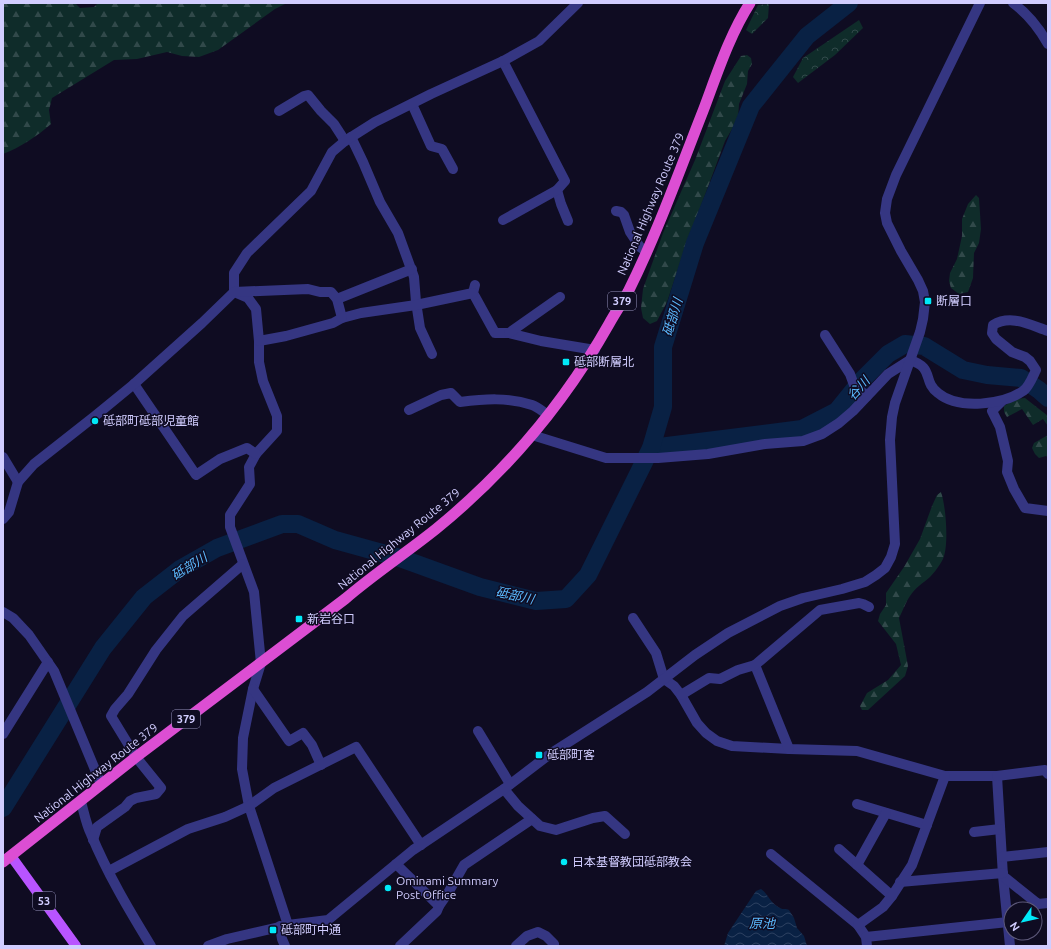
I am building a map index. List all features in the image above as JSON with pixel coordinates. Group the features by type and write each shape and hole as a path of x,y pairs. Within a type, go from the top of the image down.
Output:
{"highway":[{"name":"National Highway Route 379","path":"7,859 136,757 435,529 494,476 532,435 572,384 595,350 627,293 684,159 732,34 750,3"}],"main road":[{"name":"53","path":"7,859 76,946"}],"street":[{"path":"234,292 234,273 247,253 311,191 332,152 348,139 375,122 503,61 539,41 578,3"},
{"path":"208,946 227,939 284,926 328,920 421,845 507,786 550,754 647,692 728,633 780,606 803,598 865,582 876,576 885,568 891,557 895,544 890,440 892,416 895,403 920,332 924,310 923,291 887,223 885,213 886,199 896,175 980,3"},
{"path":"1014,3 1027,14 1041,31 1048,44"},
{"path":"503,61 565,181 557,190 503,220"},
{"path":"279,111 308,95 348,139 363,162 380,202 398,233 412,270 420,328 432,354"},
{"path":"412,104 431,146 442,149 453,169"},
{"path":"557,190 568,221"},
{"path":"616,211 621,212 624,215 630,232 640,247 646,251"},
{"path":"337,299 412,270"},
{"path":"3,519 9,512 18,482 34,464 134,384 234,292 308,289 320,292 331,292 337,299 342,318"},
{"path":"259,341 286,336 333,323 342,318 361,313 416,305 474,289 495,333 509,334 595,350"},
{"path":"234,292 248,298 256,309 259,362 263,381 277,416 277,431 256,454 249,467 250,484 230,515 230,527 254,592 261,663 253,689 243,738 242,769 249,806 284,926 282,939 285,946"},
{"path":"509,334 560,297"},
{"path":"911,356 927,371 929,382 937,393 947,399 967,403 990,404 1024,390 1036,370 1030,361 1025,357 1012,352 996,339 992,333 993,325 1006,320 1018,320 1048,331"},
{"path":"825,335 850,374 854,385 865,395"},
{"path":"532,435 606,458 656,458 708,454 765,444 803,441 822,434 839,423 852,411 865,395 911,356"},
{"path":"134,384 196,475 220,460 246,448 256,454"},
{"path":"409,410 440,395 451,393 460,402 482,399 503,399 533,405 548,415"},
{"path":"1002,400 992,411 1000,427 1008,461 1007,472 1014,489 1025,508 1048,511"},
{"path":"3,457 18,482"},
{"path":"93,840 97,827 125,807 130,801 136,798 156,794 161,788 136,757 111,716 114,709 128,694 156,650 183,616 243,562"},
{"path":"681,695 709,678 720,679 738,670 755,665 820,610 859,603 869,607"},
{"path":"3,612 13,618 29,635 54,671 101,784"},
{"path":"633,618 656,653 664,679 674,686 681,695 697,723 706,733 717,741 732,746 857,751 945,776 997,776 1045,770 1048,774"},
{"path":"3,734 48,662"},
{"path":"755,665 789,749"},
{"path":"253,689 289,741 303,733 312,745 322,765"},
{"path":"478,732 518,806 540,826 556,830 593,818 605,816 625,834"},
{"path":"109,871 188,829 225,817 249,806 274,788 356,747 421,845"},
{"path":"858,926 883,907 912,865 945,776"},
{"path":"997,776 1006,901"},
{"path":"81,802 93,840 151,946"},
{"path":"857,804 927,825"},
{"path":"857,865 886,813"},
{"path":"400,946 437,911 438,906 448,893 464,865 532,819"},
{"path":"974,832 1000,830"},
{"path":"839,849 892,896"},
{"path":"1002,857 1048,852"},
{"path":"771,854 858,926 866,941 1003,923"},
{"path":"396,864 438,906"},
{"path":"900,882 1003,874 1038,904 1048,903"},
{"path":"516,946 527,936 538,932 546,936 554,944 553,946"}],"green space":[{"path":"3,3 75,3 80,8 94,7 98,3 287,3 275,9 218,50 199,57 182,56 167,52 137,59 114,60 52,98 49,110 51,124 28,141 3,154"},
{"path":"769,4 768,18 752,34 746,30 758,5"},
{"path":"859,20 863,28 835,55 798,83 793,77 803,58"},
{"path":"747,55 751,58 752,64 748,71 747,84 739,104 738,119 725,141 683,254 667,302 657,321 650,324 643,318 641,308 643,289 663,233 695,160 725,81 741,56"},
{"path":"976,195 979,198 981,229 979,243 974,253 973,278 968,292 959,294 951,288 949,281 950,273 957,259 962,236 962,219 968,204"},
{"path":"1025,398 1048,416 1048,426 1043,419 1033,425 1022,409 1007,417 1004,412 1004,406 1016,399"},
{"path":"1048,435 1048,457 1046,456 1039,458 1032,448 1034,443"},
{"path":"941,492 946,526 946,545 943,559 932,575 912,593 899,618 908,666 905,676 868,710 862,710 860,706 867,693 888,680 901,665 896,644 878,621 880,614 886,605 886,593 904,567 920,539 932,506 937,495"}],"water":[{"name":"原池","path":"761,889 772,902 781,909 789,910 794,918 797,928 804,936 807,946 724,946 728,933 756,891"}],"waterway":[{"name":"砥部川","path":"3,808 103,648 144,597 180,569 217,548 282,524 298,524 335,540 400,558 480,587 536,601 566,599 588,575 651,448 663,407 663,347 695,243 751,106 807,36 849,3"},
{"name":"谷川","path":"651,448 802,429 837,411 862,380 888,354 905,344 924,346 963,370 987,375 1021,378 1048,398"}],"place":[{"name":"断層口","path":"928,301"},
{"name":"砥部断層北","path":"566,362"},
{"name":"砥部町砥部児童館","path":"95,421"},
{"name":"新岩谷口","path":"299,619"},
{"name":"砥部町客","path":"539,755"},
{"name":"日本基督教団砥部教会","path":"564,862"},
{"name":"Ominami Summary Post Office","path":"388,888"},
{"name":"砥部町中通","path":"273,930"}]}
